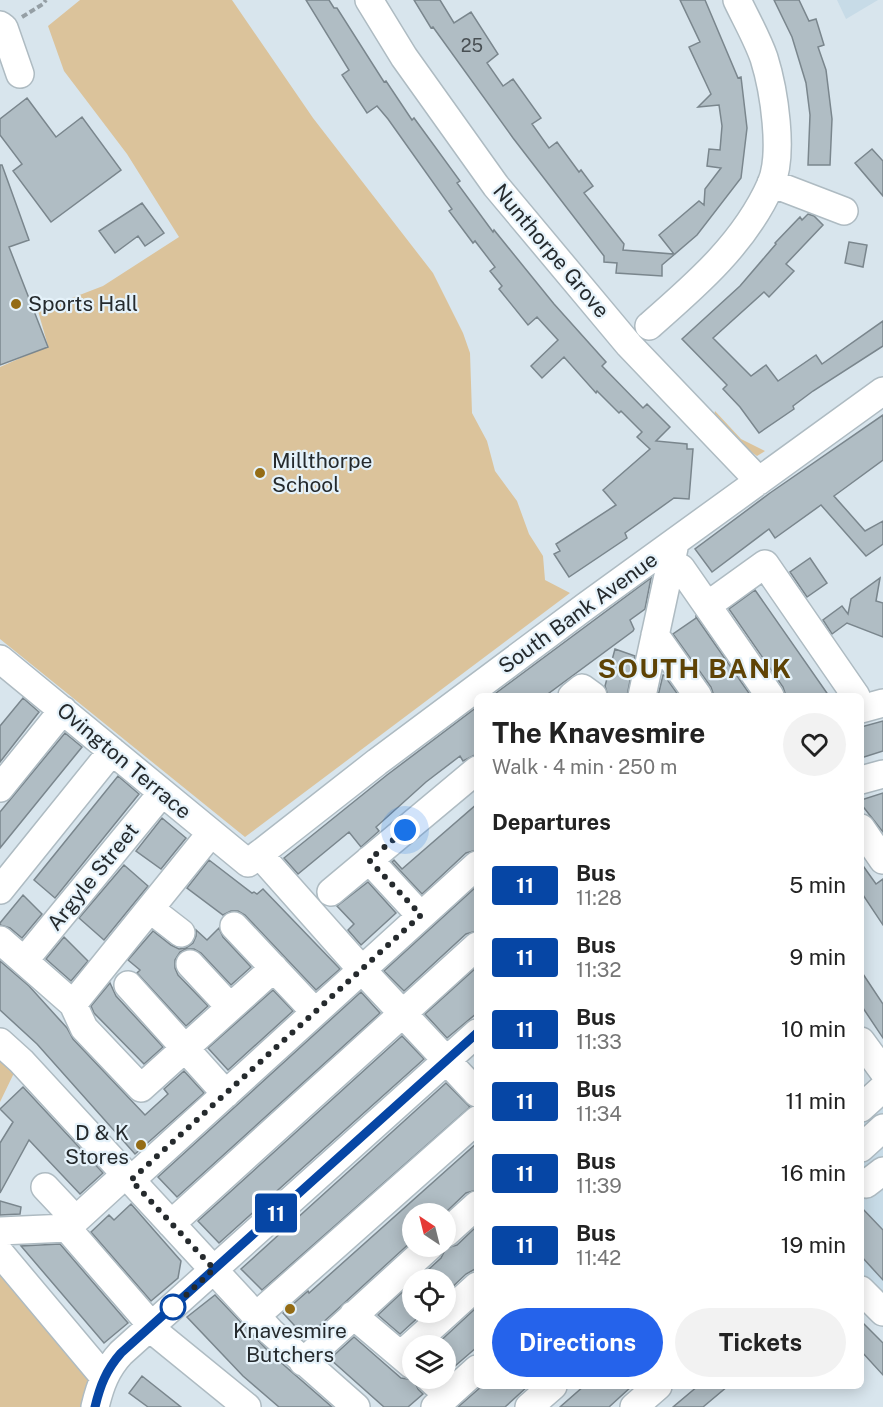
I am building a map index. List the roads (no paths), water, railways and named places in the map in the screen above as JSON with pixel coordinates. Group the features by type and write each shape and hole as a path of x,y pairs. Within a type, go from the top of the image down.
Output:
{"street":[{"name":"Nunthorpe Grove","path":"369,0 404,57 496,186 629,345 759,480"},
{"path":"649,326 713,268 745,228 771,183 776,152 772,88 763,56 737,0"},
{"path":"2,27 20,74"},
{"path":"771,183 844,211"},
{"name":"South Bank Avenue","path":"474,693 672,553 759,480 883,391"},
{"path":"672,553 768,693"},
{"path":"643,693 672,553"},
{"path":"708,605 765,564 857,693"},
{"path":"655,634 696,693"},
{"name":"Ovington Terrace","path":"4,671 63,710 211,833 253,859 448,1059 474,1089"},
{"path":"576,693 582,688 589,693"},
{"name":"South Bank Avenue","path":"253,859 377,762 474,693"},
{"path":"0,788 63,710"},
{"path":"0,890 112,752"},
{"path":"331,892 474,772"},
{"path":"864,779 883,774"},
{"name":"Argyle Street","path":"24,961 162,793"},
{"path":"73,1004 211,833"},
{"path":"369,860 421,915"},
{"path":"0,1231 71,1224 226,1094 474,868"},
{"path":"150,909 181,933"},
{"path":"234,926 315,1012"},
{"path":"0,940 73,1004 84,1028 141,1088 274,968"},
{"path":"171,1224 474,949"},
{"path":"190,964 230,1007"},
{"path":"128,985 226,1094"},
{"path":"104,1396 112,1364 121,1353 474,1036"},
{"path":"0,1042 21,1061 256,1316 303,1362 356,1407"},
{"path":"864,1045 883,1071"},
{"path":"864,1105 883,1088"},
{"path":"256,1316 474,1123"},
{"path":"864,1183 869,1183 883,1171"},
{"path":"45,1187 151,1327 247,1407"},
{"path":"456,1224 474,1208"},
{"path":"0,1254 104,1396"},
{"path":"303,1362 418,1257"},
{"path":"431,1335 474,1289"},
{"path":"864,1293 883,1312"},
{"path":"353,1315 402,1356"},
{"path":"437,1393 474,1371"},
{"path":"529,1407 550,1389"},
{"path":"634,1407 655,1389"}],"place":[{"name":"Sports Hall","path":"16,304"},
{"name":"Millthorpe School","path":"260,473"},
{"name":"D & K Stores","path":"141,1145"},
{"name":"Knavesmire Butchers","path":"290,1309"}],"district":[{"name":"SOUTH BANK","path":"695,669"}]}
